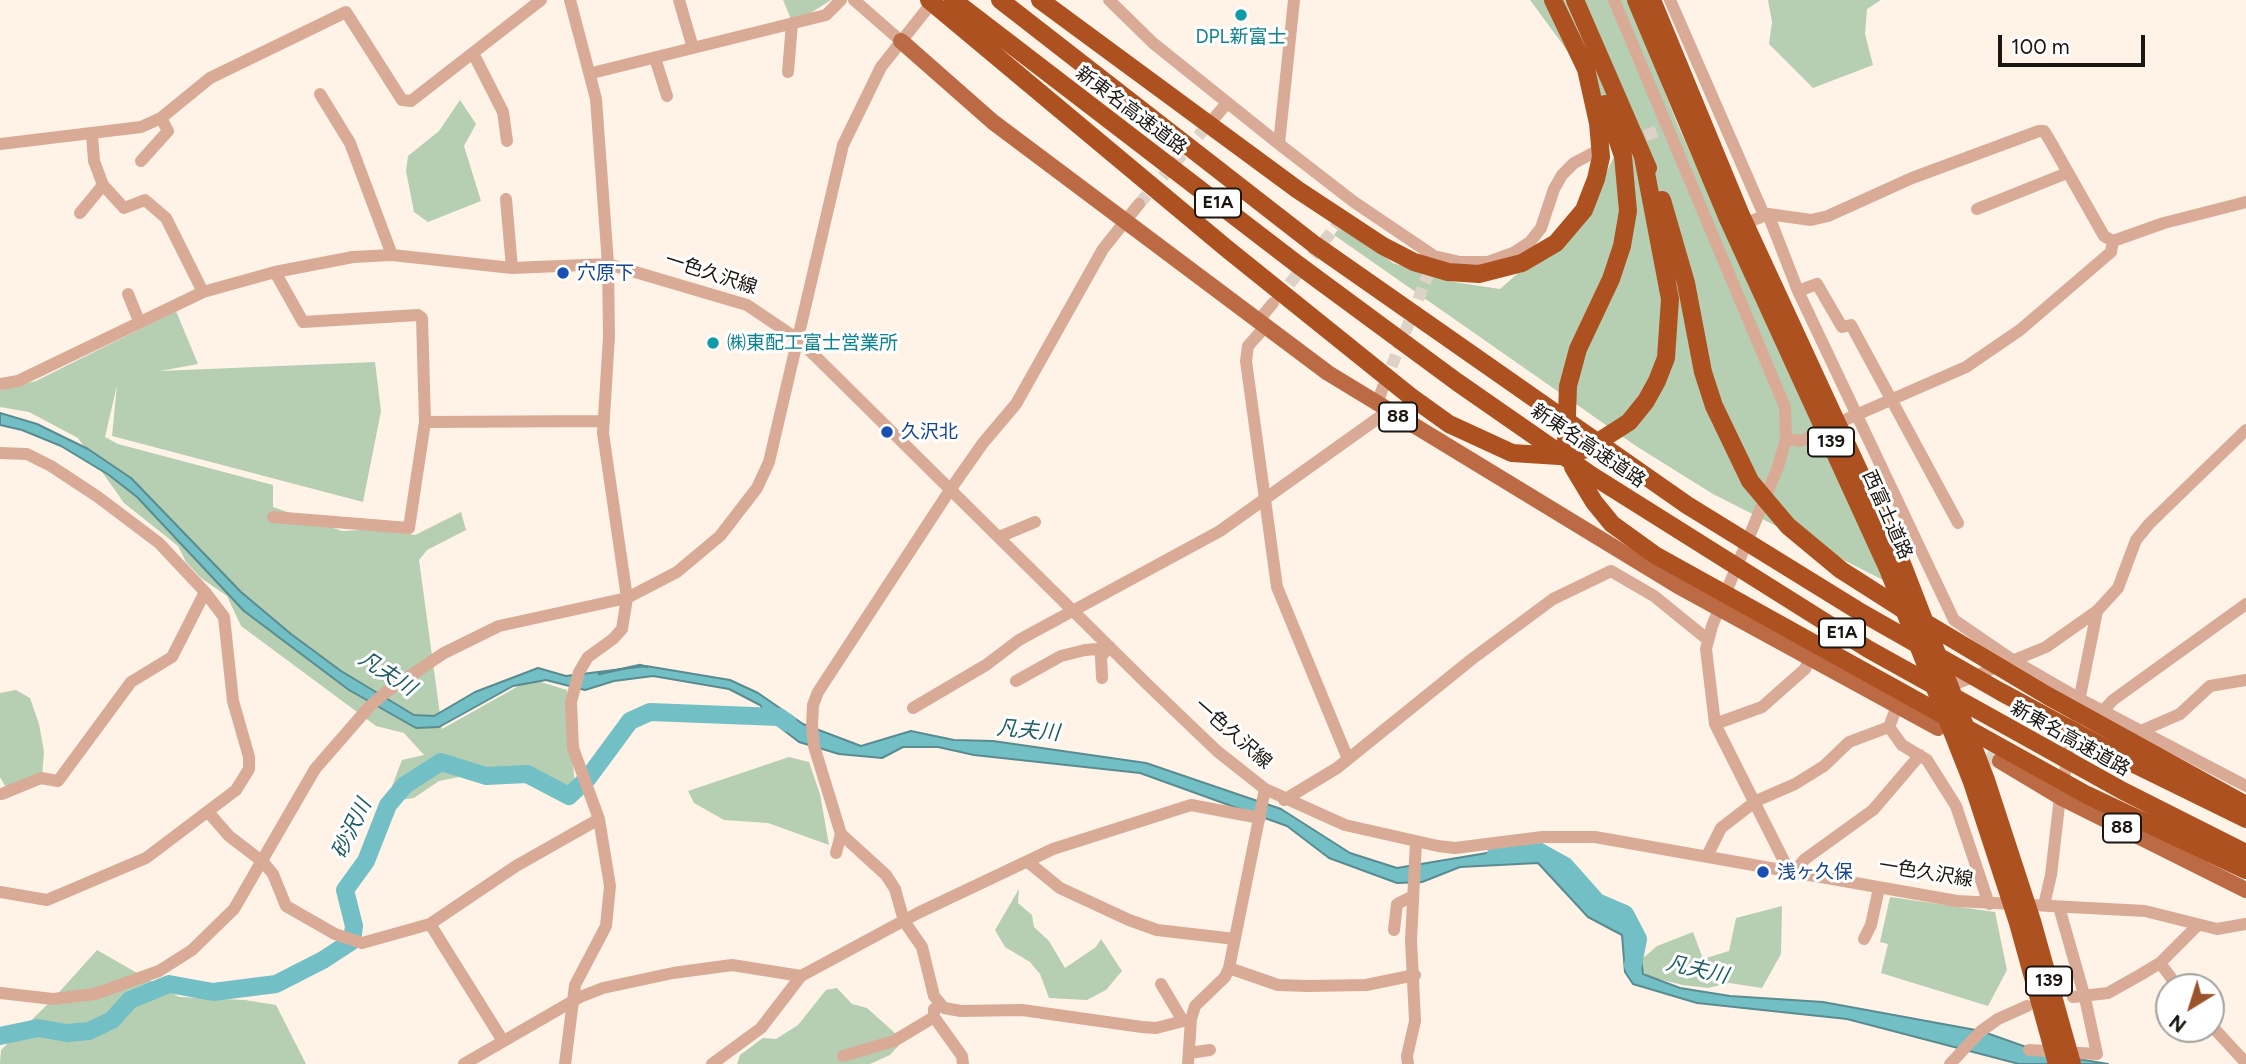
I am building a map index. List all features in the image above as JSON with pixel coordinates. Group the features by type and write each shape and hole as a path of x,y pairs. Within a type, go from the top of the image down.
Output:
{"highway":[{"path":"929,0 974,28 1410,396 1449,424 1512,453 1559,456 1587,449 1629,422 1646,401 1657,381 1665,358 1670,299 1643,157"},
{"name":"新東名高速道路","path":"953,0 974,28 1457,382 1635,503 1868,649 2111,785 2246,853"},
{"name":"新東名高速道路","path":"1000,0 1304,236 1475,359 1687,505 1857,610 2138,766 2246,819"},
{"path":"1040,0 1298,190 1383,246 1414,262 1448,272 1479,274 1522,264 1556,243 1584,210 1601,157 1598,123 1586,69"},
{"path":"1553,0 1612,116 1627,181 1628,211 1622,246 1611,279 1578,349 1568,386 1566,443"},
{"path":"1575,0 1667,211 1686,283 1707,384 1750,481 1767,503 1810,547 1841,570 2048,696 2246,805"},
{"name":"西富士道路","path":"1636,0 1728,219 1888,569 2015,889"},
{"name":"西富士道路","path":"1652,0 1740,213 1903,566 1986,780 2059,1042 2072,1064"},
{"path":"1573,467 1594,502 1612,524 1655,555 2087,796 2246,870"},
{"name":"西富士道路","path":"2057,1064 2059,1042"}],"main road":[{"name":"88","path":"901,41 993,122 1261,324 1382,408 1720,611 1938,728"},
{"name":"88","path":"2000,761 2060,797 2246,891"}],"street":[{"path":"0,144 141,127 161,118 210,78 343,6 402,100 411,101 541,0"},
{"path":"565,1064 575,985 606,926 610,910 610,886 599,819 573,748 570,719 574,688 588,657 622,629 627,598 604,421 608,264 601,148 592,74 570,0"},
{"path":"680,0 693,48"},
{"path":"592,74 826,15 841,0"},
{"path":"854,0 901,41"},
{"path":"0,993 53,999 95,994 127,985 159,971 192,950 234,909 315,769 369,707 417,670 499,626 627,598 677,572 720,536 757,488 769,463 843,145 881,67 934,0"},
{"path":"1109,0 1153,43 1279,144 1350,208 1434,259 1488,262 1513,253 1530,242 1541,228 1554,189 1562,175 1574,163 1594,153"},
{"path":"1279,144 1290,10 1294,0"},
{"path":"1614,0 1718,237 1785,407 1786,439 1778,467 1707,639 1706,663 1715,724 1792,871 1873,810 1920,755"},
{"path":"1670,0 1762,217 1798,291 1852,416 1954,620 2014,661 2080,699 2246,786"},
{"path":"788,72 792,23"},
{"path":"473,53 503,112 507,141"},
{"path":"655,58 667,96"},
{"path":"320,94 350,143 392,255"},
{"path":"1216,117 1227,103"},
{"path":"141,161 168,131 161,118"},
{"path":"1762,217 1811,220 1828,216 1912,177 2044,131 2104,236 2113,242"},
{"path":"92,135 94,161 103,185 124,208 145,200 166,218 203,292"},
{"path":"1977,209 2067,173"},
{"path":"80,213 103,185"},
{"path":"506,199 512,268"},
{"path":"2113,242 2164,223 2246,202"},
{"path":"1139,204 1086,277 1016,404 983,443 950,490 818,692 813,705 812,726 814,746 841,834 886,875 901,902 904,920 922,947 929,984 937,1003 944,1009 961,1011 1004,1008 1156,1028 1187,1020"},
{"path":"1852,416 1966,367 2020,330 2111,252 2113,242"},
{"name":"一色久沢線","path":"0,384 18,381 203,292 275,272 353,257 392,255 512,268 608,264 747,305 799,340 1073,610 1107,650 1264,794 1345,825 1416,842 1455,848 1574,836 1989,904 2146,911 2217,929 2246,924"},
{"path":"273,517 408,528 425,422 422,318 418,315 303,323 275,272"},
{"path":"1798,291 1817,284 1842,327 1851,325 1958,523"},
{"path":"128,294 139,321"},
{"path":"1273,303 1248,346 1245,361 1277,587 1348,759"},
{"path":"913,708 986,664 1019,640 1220,531 1382,408 1383,387"},
{"path":"425,422 604,421"},
{"path":"1958,683 2046,647 2097,611 2118,588 2136,540 2149,524 2246,430"},
{"path":"1786,439 1801,441 1814,434"},
{"path":"0,453 27,454 51,466 98,497 159,542 205,592 224,617 233,701 249,757 249,769 236,790 209,813 125,870 47,900 0,892"},
{"path":"999,537 1035,522"},
{"path":"1284,800 1348,759 1472,659 1553,599 1611,571 1654,596 1707,639"},
{"path":"2,794 41,778 58,781 131,682 172,657 205,592"},
{"path":"2103,711 2113,700 2246,604"},
{"path":"2044,905 2051,875 2060,797 2097,611"},
{"path":"1016,681 1061,656 1084,650 1107,650"},
{"path":"1102,678 1101,656 1107,650"},
{"path":"1715,724 1762,707 1805,668 1809,659"},
{"path":"2141,732 2180,714 2210,686 2246,680"},
{"path":"1707,856 1721,828 1756,800 1795,784 1824,765 1849,742 1889,727 1899,707 1931,695"},
{"path":"1889,727 1902,745 1920,755 1940,778 1956,806 1989,904"},
{"path":"1210,1050 1188,1059 1187,1020 1195,1006 1225,977 1229,968 1264,794"},
{"path":"712,1064 761,1028 801,976 904,920 1053,849 1191,805 1260,818"},
{"path":"209,813 229,836 263,862 273,874 285,906 344,939 362,943 430,924 516,866 599,819"},
{"path":"836,853 841,834"},
{"path":"1408,1064 1407,1056 1415,1021 1415,975 1411,940 1416,842"},
{"path":"1028,862 1060,888 1129,920 1157,930 1235,939"},
{"path":"1864,939 1871,925 1879,888"},
{"path":"1394,930 1397,904 1413,892"},
{"path":"2029,1050 2097,1054 2079,998 2059,908"},
{"path":"430,924 503,1041"},
{"path":"2079,998 2108,993 2160,963 2197,926"},
{"path":"2160,963 2168,973"},
{"path":"464,1064 572,1002 603,988 708,967 732,965 801,976"},
{"path":"1229,968 1278,985 1299,986 1366,985 1415,975"},
{"path":"1161,984 1187,1020"},
{"path":"843,1056 894,1041 934,1017 937,1003"},
{"path":"1950,1064 1981,1031 1998,1019 2027,1006"},
{"path":"934,1017 962,1056 962,1064"},
{"path":"2225,1040 2246,1063"}],"green space":[{"path":"783,0 831,0 809,14 791,19"},
{"path":"1530,0 1628,0 1677,123 1885,581 1713,494 1636,446 1334,235 1342,224 1393,263 1454,282 1500,289 1587,213 1618,148 1575,61"},
{"path":"1768,0 1881,0 1867,9 1865,34 1873,65 1813,88 1769,44 1772,22"},
{"path":"460,100 476,124 464,146 481,201 428,222 414,212 406,171 408,156 439,131"},
{"path":"176,311 198,364 160,371 375,362 381,411 363,502 112,436 117,385 105,437 118,444 273,485 273,507 342,531 382,529 415,535 461,512 466,530 427,550 419,560 442,729 531,679 567,690 575,787 559,795 540,775 479,773 439,781 414,798 386,802 402,760 424,755 404,733 376,726 241,626 227,596 201,578 186,562 178,546 124,503 78,438 29,412 0,407 0,390 36,381"},
{"path":"16,690 30,698 39,724 44,752 42,776 6,788 0,777 0,693"},
{"path":"789,757 809,762 820,794 829,845 768,823 724,820 694,803 688,791"},
{"path":"1019,889 1018,903 1032,915 1034,927 1049,941 1065,968 1096,947 1101,939 1122,971 1106,990 1087,1000 1049,998 1040,974 1030,962 1005,947 995,930"},
{"path":"1890,897 1995,912 2007,970 1988,1006 1881,973 1888,944 1880,942"},
{"path":"1782,906 1781,954 1762,988 1729,983 1708,988 1683,985 1650,977 1641,970 1642,959 1657,946 1693,932 1703,959 1729,951 1736,918"},
{"path":"97,950 179,997 245,1000 276,1005 306,1064 0,1064 1,1050 53,999"},
{"path":"837,988 852,1004 867,1008 895,1033 899,1045 890,1055 870,1064 737,1064 740,1055 763,1038 776,1039 798,1025 826,990"}],"water":[{"path":"0,413 37,424 88,449 131,478 241,592 291,634 341,671 414,715 434,716 475,692 538,668 566,676 646,666 730,680 758,693 803,724 861,746 911,731 954,740 993,741 1146,763 1281,809 1350,853 1397,868 1529,846 1543,849 1594,903 1625,914 1640,950 1643,974 1680,988 1730,996 1823,1002 1981,1031 2043,1053 2108,1064 2019,1064 1847,1019 1697,1003 1633,984 1625,972 1622,935 1588,917 1538,863 1460,867 1422,882 1397,883 1329,858 1287,826 1140,773 974,755 938,747 903,747 882,758 839,754 799,742 773,722 760,705 729,689 653,676 614,681 585,690 546,680 513,686 439,727 416,728 349,690 244,611 137,497 109,475 61,446 22,430 0,425"}],"waterway":[{"name":"凡夫川","path":"599,674 640,665 647,667"},
{"name":"砂沢川","path":"0,1036 38,1028 67,1033 89,1031 112,1020 130,1000 169,984 213,992 276,984 323,960 352,941 354,926 345,890 366,861 388,805 405,785 441,762 486,776 527,774 569,796 588,778 630,721 650,712 779,717 788,723"},
{"name":"凡夫川","path":"1496,854 1527,845 1565,866 1597,902 1625,914 1638,939 1633,965"}],"tunnel":[{"path":"1139,204 1213,119"},
{"path":"1594,153 1667,128"},
{"path":"1278,298 1346,214"},
{"path":"1385,383 1433,262"},
{"path":"1966,742 2000,761"}],"place":[{"name":"DPL新富士","path":"1241,15"},
{"name":"穴原下","path":"563,273"},
{"name":"㈱東配工富士営業所","path":"713,343"},
{"name":"久沢北","path":"887,432"},
{"name":"浅ヶ久保","path":"1763,872"}]}
